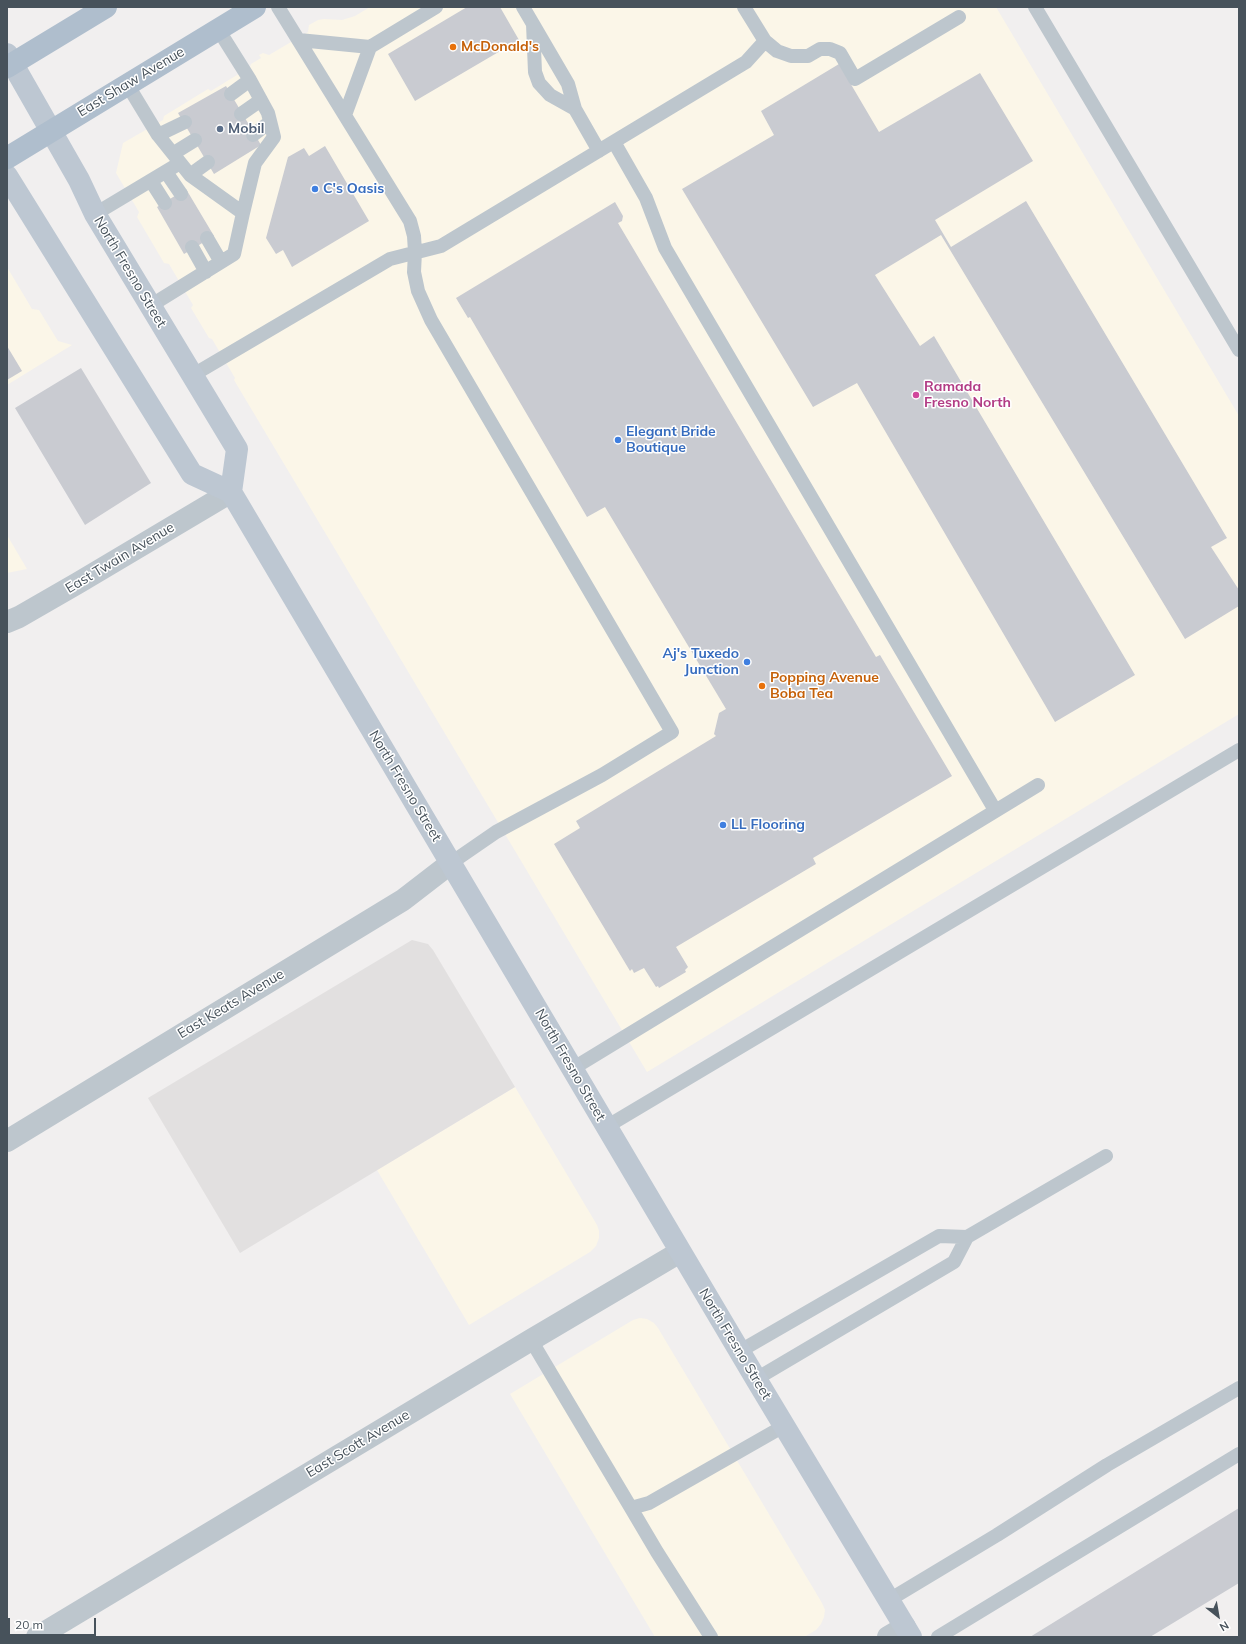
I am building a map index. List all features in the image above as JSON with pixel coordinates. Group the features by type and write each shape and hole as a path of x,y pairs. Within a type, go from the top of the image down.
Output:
{"main road":[{"path":"9,62 106,7"},
{"name":"East Shaw Avenue","path":"7,158 255,7"},
{"name":"North Fresno Street","path":"9,62 79,180 95,214 237,449 231,492 680,1252 889,1600 901,1634"},
{"path":"7,176 192,474 231,492"}],"street":[{"name":"East Twain Avenue","path":"7,622 19,617 78,583 231,492"},
{"name":"East Keats Avenue","path":"7,1141 402,900 451,863"},
{"name":"East Scott Avenue","path":"37,1637 680,1252"}],"lane":[{"path":"278,7 410,221 414,236 414,272 418,291 431,320 672,732 602,775 496,832 451,863"},
{"path":"299,40 370,47 436,7"},
{"path":"523,7 568,84 575,109 599,150"},
{"path":"744,7 765,41 778,51 791,56 808,56 820,49 830,49 840,53 855,79 959,17"},
{"path":"1035,7 1239,350"},
{"path":"533,24 534,72 539,83 550,95 575,109"},
{"path":"150,306 234,254 255,163 274,137 268,113 250,80 218,29"},
{"path":"193,375 390,259 441,246 746,62 765,41"},
{"path":"345,116 370,47"},
{"path":"231,94 250,80"},
{"path":"127,84 158,135 190,175 243,213"},
{"path":"241,114 261,100"},
{"path":"158,135 185,122"},
{"path":"253,135 270,122"},
{"path":"95,214 166,172 177,158 196,140"},
{"path":"614,142 646,198 665,248 995,810"},
{"path":"190,175 208,162"},
{"path":"166,172 181,194"},
{"path":"151,181 165,203"},
{"path":"206,238 221,262"},
{"path":"192,247 206,272"},
{"path":"606,1127 1239,750"},
{"path":"572,1069 1038,785"},
{"path":"740,1351 939,1236 967,1237 1106,1156"},
{"path":"756,1379 954,1262 967,1237"},
{"path":"531,1340 631,1508 711,1637"},
{"path":"889,1600 997,1535 1107,1465 1239,1388"},
{"path":"631,1508 649,1503 784,1426"},
{"path":"938,1637 1239,1454"}],"shaded area":[{"path":"370,7 996,7 1239,416 1239,714 647,1072 234,380 235,378 212,339 209,338 191,308 193,305 169,264 164,263 137,217 139,212 116,173 123,143 163,120 164,116 208,89 211,91 250,67 251,64 261,58 259,55 263,53 269,55 308,32 309,25 318,20 342,20 355,16"},
{"path":"7,267 32,309 39,310 58,341 72,345 7,385"},
{"path":"7,535 27,569 7,573"},
{"path":"412,940 428,944 433,950 515,1087 240,1253 148,1098"},
{"path":"515,1087 597,1225 599,1238 596,1246 590,1252 469,1325 377,1170"},
{"path":"640,1318 647,1319 654,1323 658,1328 822,1603 825,1610 821,1624 816,1630 804,1637 655,1637 510,1394 633,1320"}],"building":[{"name":"McDonald's","path":"467,7 500,7 519,40 415,101 388,54"},
{"name":"Ramada Fresno North","path":"839,64 879,132 980,73 1033,161 935,220 951,247 1026,201 1227,538 1211,547 1239,590 1239,606 1185,639 941,235 875,275 920,346 934,336 1135,675 1055,722 857,383 813,407 682,189 774,135 761,111"},
{"name":"Mobil","path":"226,86 261,145 214,174 178,113"},
{"name":"C's Oasis","path":"325,146 369,221 292,267 283,250 276,254 266,238 288,157 304,148 309,156"},
{"path":"186,189 214,236 184,254 157,207"},
{"path":"615,202 623,216 622,221 618,223 876,657 880,655 952,776 813,858 816,864 676,947 688,967 685,970 686,972 659,988 658,986 656,987 644,968 634,973 632,969 630,971 554,844 580,828 576,821 716,736 714,734 719,713 726,709 605,507 587,517 470,317 468,318 456,298"},
{"path":"7,346 22,371 7,380"},
{"path":"81,368 151,483 85,525 15,408"},
{"path":"1239,1508 1239,1583 1150,1637 1030,1637"}],"place":[{"name":"McDonald's","path":"453,47"},
{"name":"Mobil","path":"220,129"},
{"name":"C's Oasis","path":"315,189"},
{"name":"Ramada Fresno North","path":"916,395"},
{"name":"Elegant Bride Boutique","path":"618,440"},
{"name":"Aj's Tuxedo Junction","path":"747,662"},
{"name":"Popping Avenue Boba Tea","path":"762,686"},
{"name":"LL Flooring","path":"723,825"}]}
